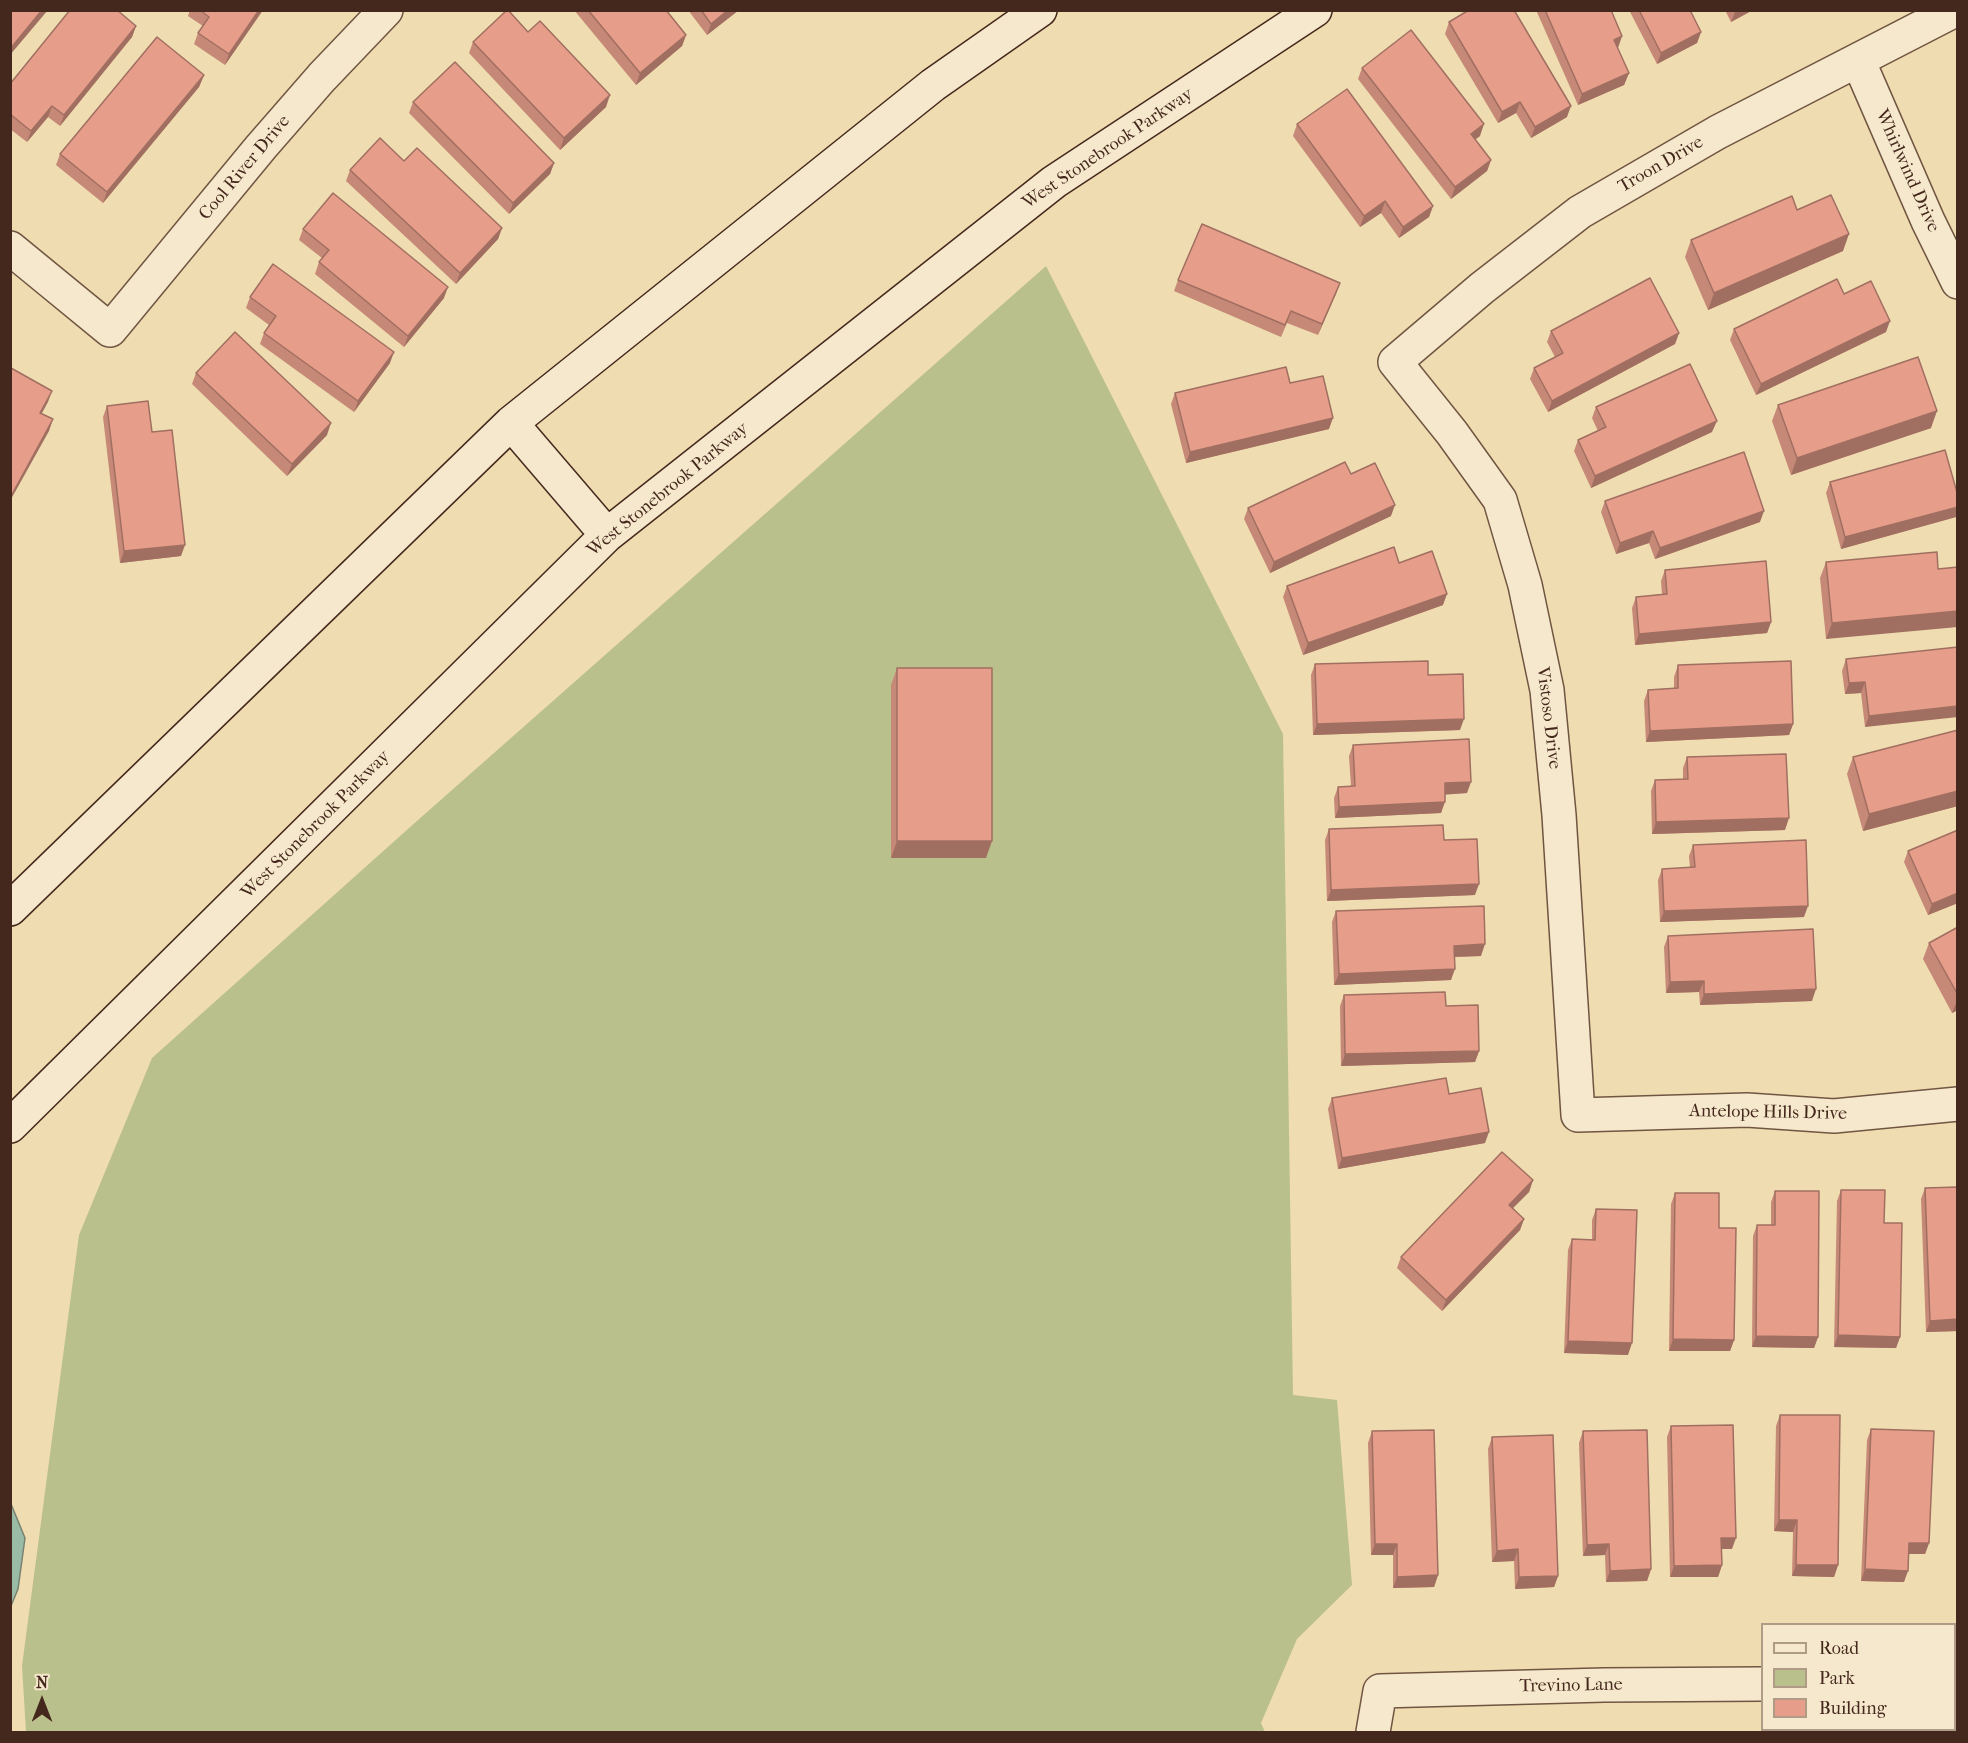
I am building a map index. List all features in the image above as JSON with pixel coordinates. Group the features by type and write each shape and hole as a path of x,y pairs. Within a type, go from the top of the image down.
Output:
{"street":[{"name":"Cool River Drive","path":"10,248 110,330 322,76 386,10"},
{"path":"10,909 511,423 933,85 1040,10"},
{"name":"West Stonebrook Parkway","path":"10,1126 607,535 1054,182 1315,10"},
{"name":"Troon Drive","path":"1395,362 1482,288 1580,212 1718,132 1955,10"},
{"name":"Whirlwind Drive","path":"1858,60 1928,221 1958,282"},
{"name":"Vistoso Drive","path":"1395,362 1452,433 1500,500 1525,585 1547,690 1559,815 1578,1115"},
{"path":"511,423 607,535"},
{"name":"Antelope Hills Drive","path":"1578,1115 1748,1110 1834,1116 1958,1104"},
{"name":"Trevino Lane","path":"1373,1732 1380,1691 1604,1685 1761,1684"}],"green space":[{"path":"1046,266 1283,734 1293,1395 1337,1400 1352,1585 1297,1639 1261,1723 1265,1732 26,1732 22,1666 79,1235 152,1058"}],"shaded area":[{"path":"11,1504 25,1538 18,1589 11,1606"}],"building":[{"path":"10,10 42,10 10,49"},
{"path":"70,10 117,10 136,26 64,115 52,106 31,131 10,114 10,84"},
{"path":"200,10 259,10 229,54 198,33 209,17"},
{"path":"507,10 528,32 540,21 610,95 564,138 473,42"},
{"path":"588,10 666,10 686,35 640,73"},
{"path":"701,10 728,10 711,24"},
{"path":"1469,10 1514,10 1571,106 1535,127 1520,102 1502,112 1449,22"},
{"path":"1545,10 1611,10 1622,36 1614,40 1629,73 1582,94"},
{"path":"1639,10 1690,10 1701,32 1661,53"},
{"path":"1411,30 1484,124 1471,134 1491,160 1455,187 1362,68"},
{"path":"157,37 204,75 107,192 60,154"},
{"path":"455,62 554,163 513,203 413,102"},
{"path":"1347,89 1433,206 1403,227 1385,201 1364,216 1297,124"},
{"path":"380,138 404,161 417,148 502,228 460,273 350,170"},
{"path":"333,193 448,287 408,336 319,262 329,250 303,229"},
{"path":"1831,195 1849,234 1714,293 1691,240 1792,196 1797,210"},
{"path":"1202,224 1340,283 1322,324 1291,311 1285,325 1178,280"},
{"path":"273,264 394,352 358,401 264,333 276,316 250,297"},
{"path":"1650,278 1679,333 1552,401 1534,368 1563,353 1551,331"},
{"path":"1837,279 1844,294 1871,281 1890,321 1761,384 1734,329"},
{"path":"235,332 331,423 292,464 196,373"},
{"path":"1918,357 1937,411 1797,458 1778,405"},
{"path":"1690,364 1717,421 1595,476 1578,440 1606,427 1596,407"},
{"path":"1286,367 1290,383 1323,376 1333,418 1190,452 1175,393"},
{"path":"11,368 52,391 40,413 53,419 10,498"},
{"path":"148,401 152,432 172,430 185,545 124,551 107,406"},
{"path":"1945,450 1958,496 1958,507 1845,537 1830,482"},
{"path":"1744,452 1764,511 1660,548 1653,531 1620,543 1605,501"},
{"path":"1345,462 1351,474 1375,463 1395,505 1274,562 1248,508"},
{"path":"1394,547 1399,563 1432,551 1447,594 1308,643 1287,586"},
{"path":"1937,552 1938,569 1958,567 1958,611 1832,623 1826,562"},
{"path":"1766,561 1771,622 1639,634 1636,597 1667,594 1665,570"},
{"path":"1958,647 1958,706 1869,716 1865,682 1849,683 1846,659"},
{"path":"1428,661 1428,675 1463,674 1464,719 1317,724 1315,664"},
{"path":"1791,661 1793,724 1650,731 1648,690 1678,688 1678,665"},
{"path":"897,668 992,668 992,841 897,841"},
{"path":"1958,730 1958,791 1869,814 1853,757"},
{"path":"1469,739 1471,782 1445,783 1445,802 1339,807 1338,787 1355,786 1353,745"},
{"path":"1786,754 1789,818 1656,822 1655,780 1688,779 1687,757"},
{"path":"1443,825 1444,840 1477,839 1479,884 1331,890 1329,829"},
{"path":"1958,830 1958,893 1932,904 1908,851"},
{"path":"1806,840 1808,906 1664,911 1662,869 1695,867 1693,845"},
{"path":"1484,906 1485,944 1454,946 1455,969 1339,974 1336,911"},
{"path":"1958,927 1958,995 1929,943"},
{"path":"1813,929 1816,989 1704,994 1704,981 1670,982 1668,936"},
{"path":"1445,992 1446,1006 1478,1005 1479,1051 1345,1054 1344,995"},
{"path":"1446,1078 1449,1094 1481,1088 1489,1132 1342,1158 1332,1098"},
{"path":"1502,1152 1533,1180 1509,1205 1524,1219 1446,1300 1401,1257"},
{"path":"1958,1187 1958,1319 1930,1321 1925,1188"},
{"path":"1841,1190 1885,1190 1884,1223 1902,1223 1900,1337 1838,1335"},
{"path":"1775,1191 1819,1191 1818,1337 1756,1336 1757,1225 1775,1225"},
{"path":"1675,1193 1719,1193 1719,1228 1736,1228 1734,1340 1673,1339"},
{"path":"1596,1209 1637,1210 1632,1343 1568,1341 1572,1239 1595,1240"},
{"path":"1780,1415 1840,1415 1838,1565 1796,1565 1797,1520 1779,1520"},
{"path":"1733,1425 1736,1538 1721,1538 1722,1565 1674,1566 1671,1426"},
{"path":"1871,1429 1934,1431 1929,1543 1909,1543 1908,1571 1865,1569"},
{"path":"1434,1430 1438,1575 1397,1577 1397,1544 1375,1544 1372,1431"},
{"path":"1647,1430 1651,1569 1610,1571 1609,1544 1587,1545 1583,1431"},
{"path":"1553,1435 1558,1576 1519,1577 1518,1549 1497,1551 1492,1437"}]}
